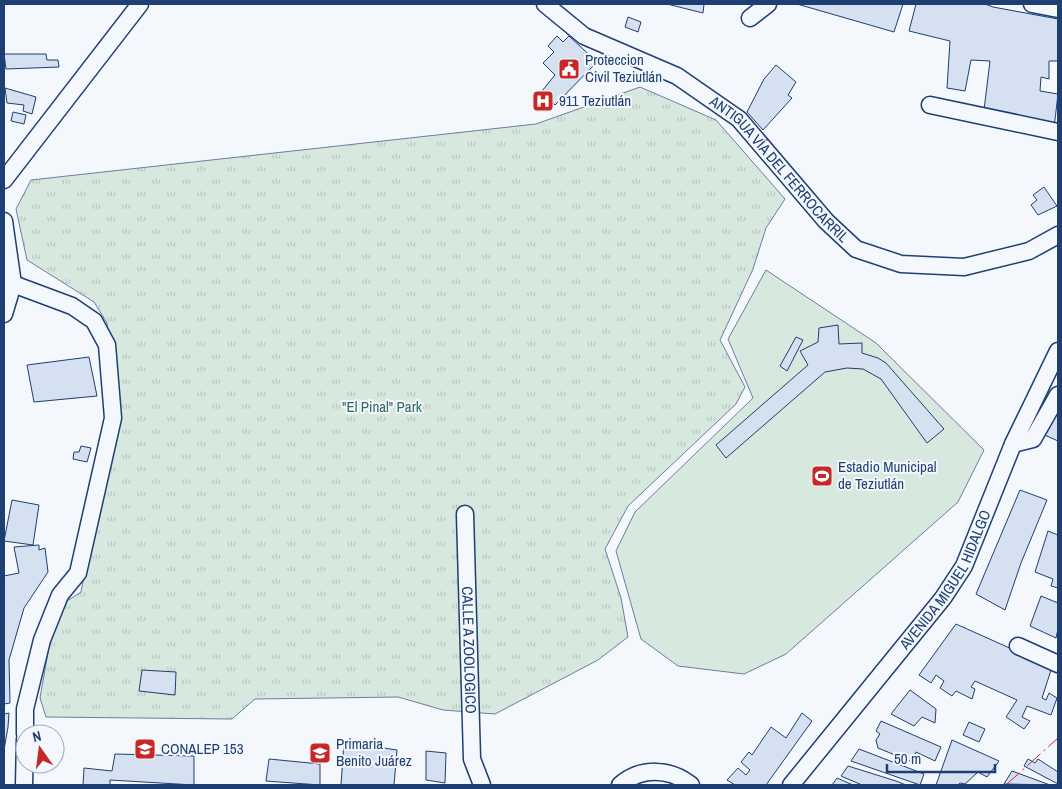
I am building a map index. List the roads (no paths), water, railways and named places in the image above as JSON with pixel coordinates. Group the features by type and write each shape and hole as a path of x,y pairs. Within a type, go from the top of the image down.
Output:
{"street":[{"path":"4,180 140,4"},
{"name":"ANTIGUA VÍA DEL FERROCARRIL","path":"545,4 584,36 677,76 739,119 826,221 856,249 901,264 964,267 1029,250 1058,236"},
{"path":"750,18 768,4"},
{"path":"1032,4 1058,9"},
{"path":"930,105 1058,132"},
{"path":"4,221 12,284 4,314"},
{"path":"12,284 72,306 94,321 107,345 113,418 78,573 60,594 42,640 25,709 25,724"},
{"name":"AVENIDA MIGUEL HIDALGO","path":"794,784 943,598 964,566 1013,444 1058,351"},
{"path":"1013,444 1033,439 1058,395"},
{"name":"CALLE A ZOOLOGICO","path":"465,514 472,760 482,785"},
{"path":"1018,646 1058,664"},
{"path":"620,785 628,778 655,771 681,777 691,785"}],"place":[{"name":"Proteccion Civil Teziutlán","path":"569,69"},
{"name":"911 Teziutlán","path":"543,101"},
{"name":"Estadio Municipal de Teziutlán","path":"822,476"},
{"name":"CONALEP 153","path":"145,749"},
{"name":"Primaria Benito Juárez","path":"320,753"}],"park label":[{"name":"\"El Pinal\" Park","path":"382,407"}]}
